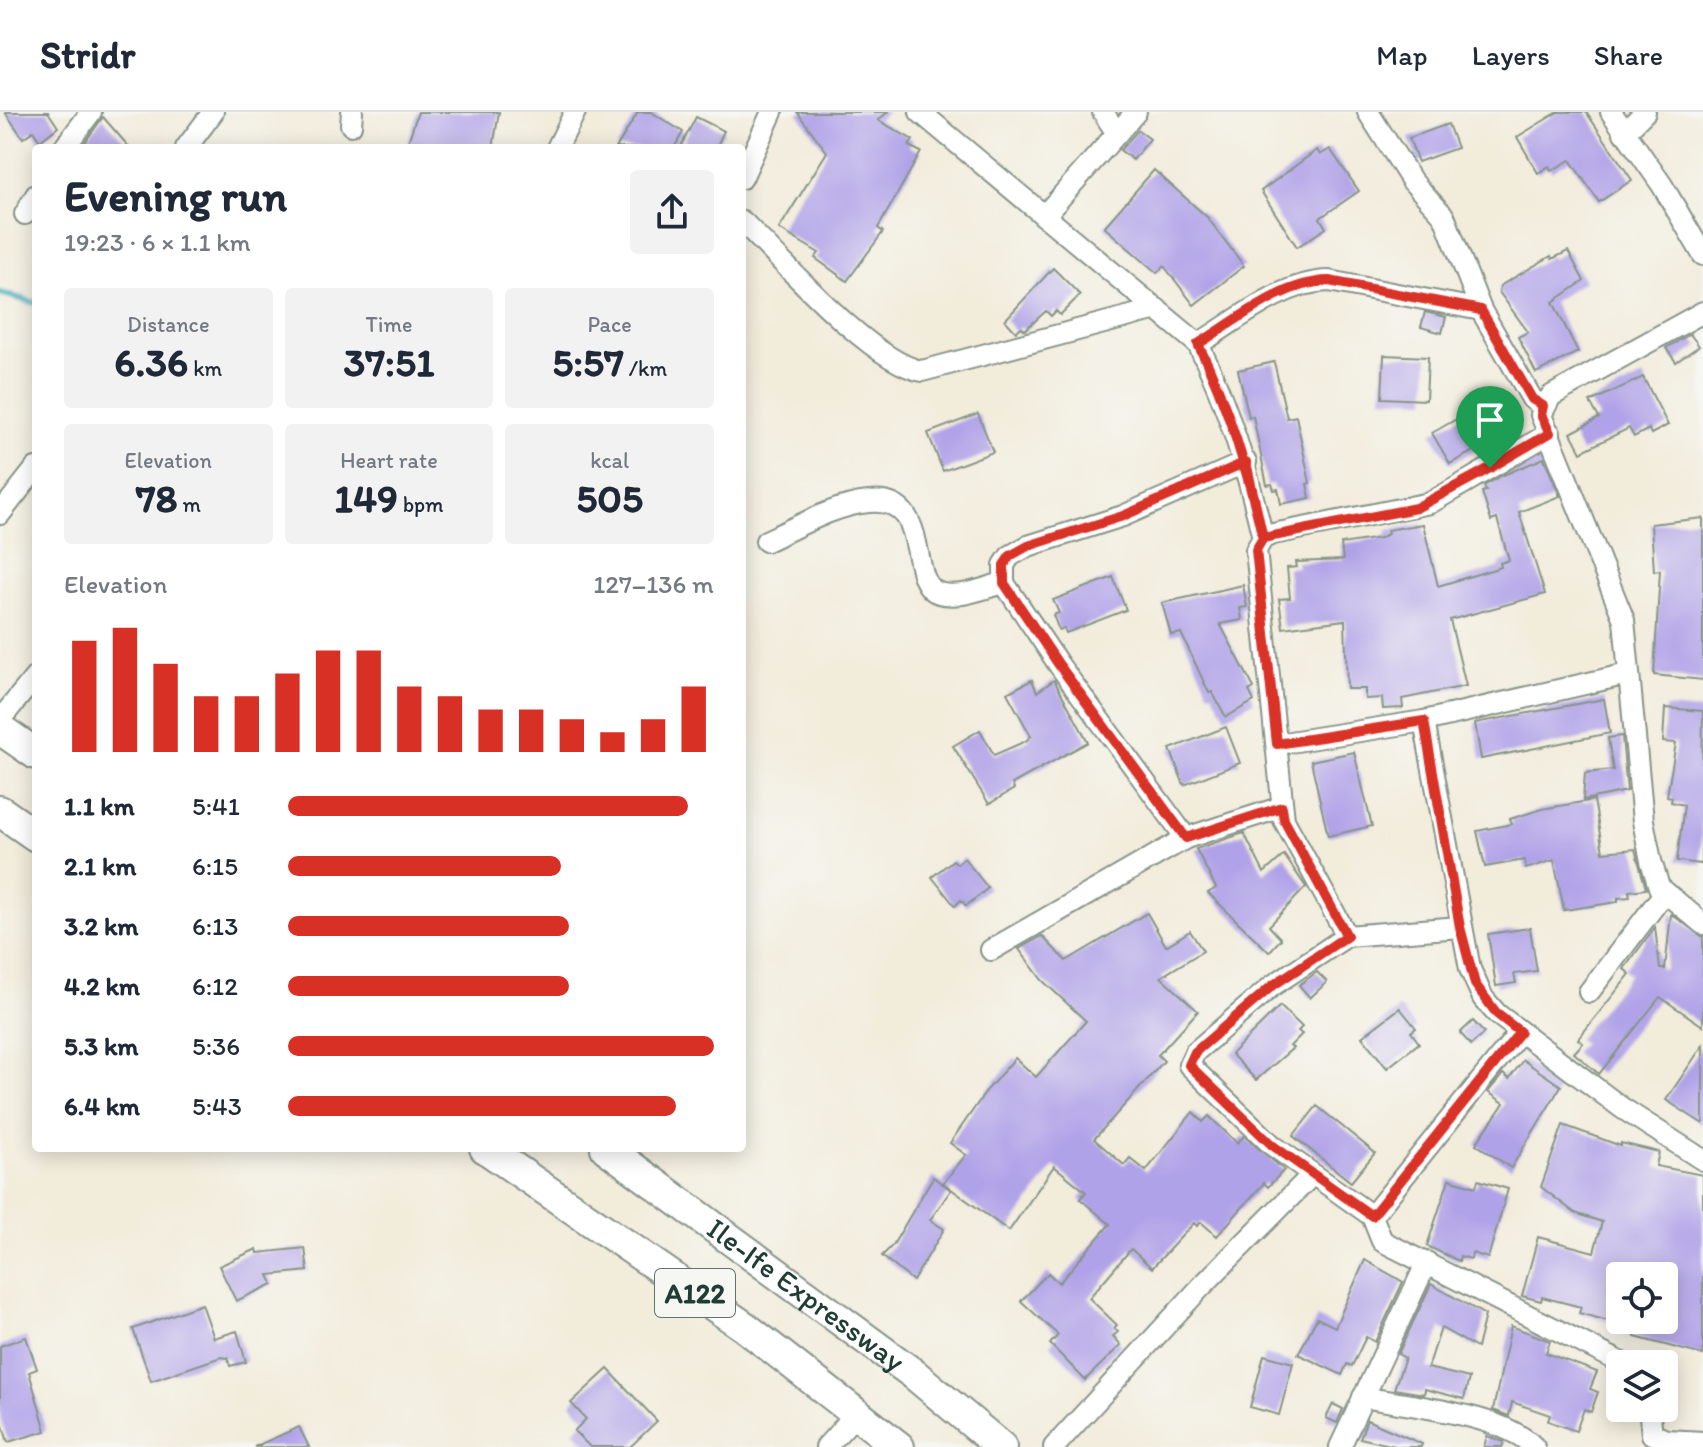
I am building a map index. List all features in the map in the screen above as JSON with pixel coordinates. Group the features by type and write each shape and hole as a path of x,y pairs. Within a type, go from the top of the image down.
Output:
{"highway":[{"path":"0,729 32,751"},
{"path":"0,811 32,833"},
{"name":"Ile-Ife Expressway","path":"491,1152 745,1327 899,1447"},
{"name":"Ile-Ife Expressway","path":"611,1152 915,1375 1001,1447"}],"street":[{"path":"67,144 91,112"},
{"path":"189,144 213,112"},
{"path":"559,144 575,112"},
{"path":"746,169 772,112"},
{"path":"920,112 1198,344 1222,394 1246,462 1263,538 1256,550 1284,820 1347,936"},
{"path":"1103,112 1116,132"},
{"path":"1044,216 1136,112"},
{"path":"1368,112 1412,181 1444,216 1481,310 1532,399 1543,406"},
{"path":"1611,112 1662,185 1703,255"},
{"path":"1624,133 1645,112"},
{"path":"25,214 32,202"},
{"path":"746,225 845,322 904,368 922,371 1157,309"},
{"path":"1198,344 1290,288 1309,282 1329,281 1481,310"},
{"path":"1703,312 1551,396 1543,406 1541,415 1624,620 1643,821 1659,887 1703,924"},
{"path":"1263,538 1430,503 1550,433"},
{"path":"1186,838 1059,665 1004,583 1004,565 1010,556 1028,546 1123,516 1246,462"},
{"path":"0,514 32,473"},
{"path":"766,541 843,508 871,501 892,504 912,523 927,584 935,592 957,596 1004,583"},
{"path":"1277,744 1424,721 1628,674"},
{"path":"0,720 32,681"},
{"path":"1424,721 1460,927 1475,984 1483,998 1520,1032 1622,1108 1703,1160"},
{"path":"991,950 1186,838 1282,807"},
{"path":"1589,992 1665,892"},
{"path":"1460,927 1347,936 1272,986 1195,1052 1189,1065 1249,1126 1311,1176 1372,1216 1382,1241 1606,1355"},
{"path":"1372,1216 1520,1032"},
{"path":"1054,1447 1200,1288 1311,1176"},
{"path":"1340,1447 1427,1262"},
{"path":"1363,1397 1471,1419 1522,1434 1534,1447"},
{"path":"826,1447 856,1414"},
{"path":"1651,1422 1652,1434 1666,1440 1703,1442"}],"building":[{"path":"5,112 48,112 58,127 40,141 33,131 23,138"},
{"path":"418,112 499,112 494,144 407,144"},
{"path":"638,112 651,112 683,132 676,144 618,144"},
{"path":"797,112 888,112 878,120 913,140 909,146 921,152 878,228 883,232 847,281 815,258 819,253 779,229 827,152"},
{"path":"1558,112 1586,112 1632,180 1599,202 1570,160 1551,171 1549,166 1538,173 1517,137"},
{"path":"103,117 127,144 84,144"},
{"path":"696,117 724,131 718,144 682,144"},
{"path":"1448,124 1457,148 1418,162 1409,138"},
{"path":"1138,130 1150,139 1133,160 1120,150"},
{"path":"1330,149 1359,191 1320,218 1326,228 1297,247 1261,191 1317,150 1320,155"},
{"path":"1154,170 1207,217 1244,266 1194,305 1164,266 1157,273 1104,227"},
{"path":"1568,251 1584,281 1553,302 1578,352 1536,373 1518,337 1528,332 1499,292 1500,286 1551,256 1552,259"},
{"path":"1053,268 1080,295 1060,315 1056,311 1051,316 1046,311 1025,330 1021,327 1016,332 1005,320"},
{"path":"1425,312 1446,317 1442,333 1421,327"},
{"path":"1690,334 1699,346 1676,362 1666,348"},
{"path":"1384,355 1428,357 1426,400 1382,398"},
{"path":"1274,362 1287,418 1296,416 1310,483 1307,484 1310,498 1281,504 1278,489 1274,490 1272,484 1267,485 1253,416 1249,417 1238,370"},
{"path":"1643,377 1668,425 1651,434 1649,429 1634,437 1629,428 1581,452 1571,433 1599,418 1590,402"},
{"path":"1495,397 1514,429 1450,464 1432,433"},
{"path":"978,414 993,452 943,471 928,433"},
{"path":"1544,458 1560,496 1519,512 1545,594 1450,620 1466,686 1402,699 1403,708 1383,709 1382,698 1365,699 1365,689 1347,689 1345,620 1283,628 1279,599 1290,598 1287,568 1297,567 1296,562 1343,560 1341,544 1380,538 1388,534 1387,530 1423,524 1438,586 1501,567 1500,563 1509,560 1497,519 1491,521 1482,492 1486,491 1484,486"},
{"path":"1703,518 1703,680 1654,675 1660,570 1654,571 1651,524"},
{"path":"1113,577 1126,610 1066,633 1064,628 1059,630 1053,615 1059,613 1053,600"},
{"path":"1243,585 1247,607 1240,608 1242,620 1220,624 1254,688 1249,691 1254,701 1226,717 1212,692 1209,693 1181,633 1171,635 1162,603"},
{"path":"1032,680 1037,692 1054,680 1088,742 1012,784 1014,789 989,804 953,746 980,730 994,755 1026,741 1031,736 1007,693"},
{"path":"1604,699 1610,733 1481,759 1475,723"},
{"path":"1665,708 1703,711 1701,864 1677,861 1684,805 1671,802 1672,797 1667,796 1676,743 1663,742"},
{"path":"1226,727 1240,763 1184,785 1170,749"},
{"path":"1622,736 1627,791 1583,800 1585,773 1613,770 1608,738"},
{"path":"1354,752 1372,826 1328,836 1311,761"},
{"path":"1594,800 1603,852 1635,849 1646,889 1629,891 1630,897 1618,898 1618,902 1564,910 1554,860 1526,869 1524,860 1485,867 1477,831 1512,824 1510,819 1542,809"},
{"path":"1244,833 1264,873 1284,855 1306,887 1269,926 1281,939 1269,952 1208,893 1216,888 1196,849"},
{"path":"964,858 988,888 966,906 961,900 955,906 932,877 953,860 957,864"},
{"path":"1147,913 1166,946 1190,931 1203,951 1161,977 1198,1011 1158,1055 1164,1061 1094,1139 1124,1165 1130,1158 1146,1171 1193,1112 1203,1122 1209,1116 1237,1143 1244,1136 1284,1170 1268,1187 1264,1183 1217,1236 1201,1222 1197,1226 1194,1223 1152,1268 1131,1249 1089,1298 1117,1325 1114,1328 1118,1332 1113,1336 1121,1345 1085,1380 1050,1344 1058,1335 1021,1301 1048,1273 1059,1283 1110,1224 1080,1199 1086,1192 1054,1166 1009,1231 943,1183 966,1155 950,1143 987,1090 1015,1058 1036,1077 1086,1021 1042,980 1019,949 1042,936 1066,961"},
{"path":"1671,914 1703,937 1703,1026 1660,997 1599,1074 1574,1053 1583,1043 1578,1039 1630,974 1624,969 1655,927 1660,969 1665,969"},
{"path":"1530,928 1537,971 1514,974 1516,983 1496,986 1488,934"},
{"path":"1317,972 1327,982 1310,998 1299,985"},
{"path":"1280,1006 1302,1027 1298,1031 1302,1034 1290,1046 1293,1048 1256,1080 1231,1054"},
{"path":"1400,1008 1416,1028 1411,1032 1419,1043 1387,1068 1362,1037"},
{"path":"1473,1021 1484,1033 1471,1045 1460,1033"},
{"path":"1703,1045 1703,1124 1666,1100"},
{"path":"1523,1060 1561,1086 1511,1168 1476,1144 1504,1103 1488,1092 1503,1074 1509,1079"},
{"path":"1317,1106 1375,1153 1351,1182 1293,1136"},
{"path":"1563,1125 1621,1146 1621,1143 1659,1152 1656,1166 1703,1175 1703,1355 1635,1337 1636,1334 1678,1334 1678,1262 1606,1262 1606,1320 1579,1313 1581,1307 1542,1297 1541,1301 1522,1296 1538,1237 1594,1252 1602,1222 1575,1213 1541,1187"},
{"path":"933,1177 951,1190 930,1220 944,1229 913,1281 882,1256 893,1245"},
{"path":"1449,1179 1476,1187 1478,1180 1508,1189 1488,1258 1472,1253 1471,1259 1460,1256 1459,1261 1427,1246"},
{"path":"305,1248 308,1271 269,1275 273,1284 236,1301 219,1266 257,1249 258,1253"},
{"path":"1365,1260 1403,1282 1375,1342 1366,1337 1352,1366 1347,1364 1342,1375 1298,1354 1317,1318 1335,1327"},
{"path":"1431,1284 1485,1315 1477,1348 1441,1328 1428,1368 1469,1378 1464,1399 1425,1389 1424,1394 1394,1389 1405,1358 1398,1354"},
{"path":"202,1304 214,1338 237,1331 246,1362 230,1366 228,1358 221,1357 151,1381 133,1329"},
{"path":"1511,1326 1550,1341 1546,1353 1597,1372 1590,1389 1598,1392 1591,1412 1584,1409 1576,1431 1548,1421 1550,1415 1512,1402 1509,1416 1493,1410"},
{"path":"26,1337 37,1369 29,1372 46,1431 8,1442 0,1416 0,1346"},
{"path":"1264,1355 1293,1363 1279,1415 1250,1407"},
{"path":"608,1369 657,1421 630,1447 590,1447 574,1431 586,1419 571,1403"},
{"path":"1333,1404 1343,1409 1337,1423 1326,1418"},
{"path":"1367,1420 1422,1444 1421,1447 1399,1447 1360,1438"},
{"path":"299,1427 309,1447 254,1447"},
{"path":"1487,1436 1504,1442 1502,1447 1484,1447"}],"waterway":[{"path":"0,293 32,302"}],"route":[{"path":"1490,468 1416,508 1263,538 1246,462 1123,516 1028,546 1010,556 1004,565 1004,583 1059,665 1186,838 1282,807 1284,820 1347,936 1272,986 1195,1052 1189,1065 1272,1145 1311,1176 1372,1216 1520,1032 1483,998 1470,969 1424,721 1277,744 1256,550 1263,538 1246,462 1222,394 1198,344 1290,288 1309,282 1329,281 1481,310 1532,399 1543,406 1541,415 1550,433 1490,468"}]}
